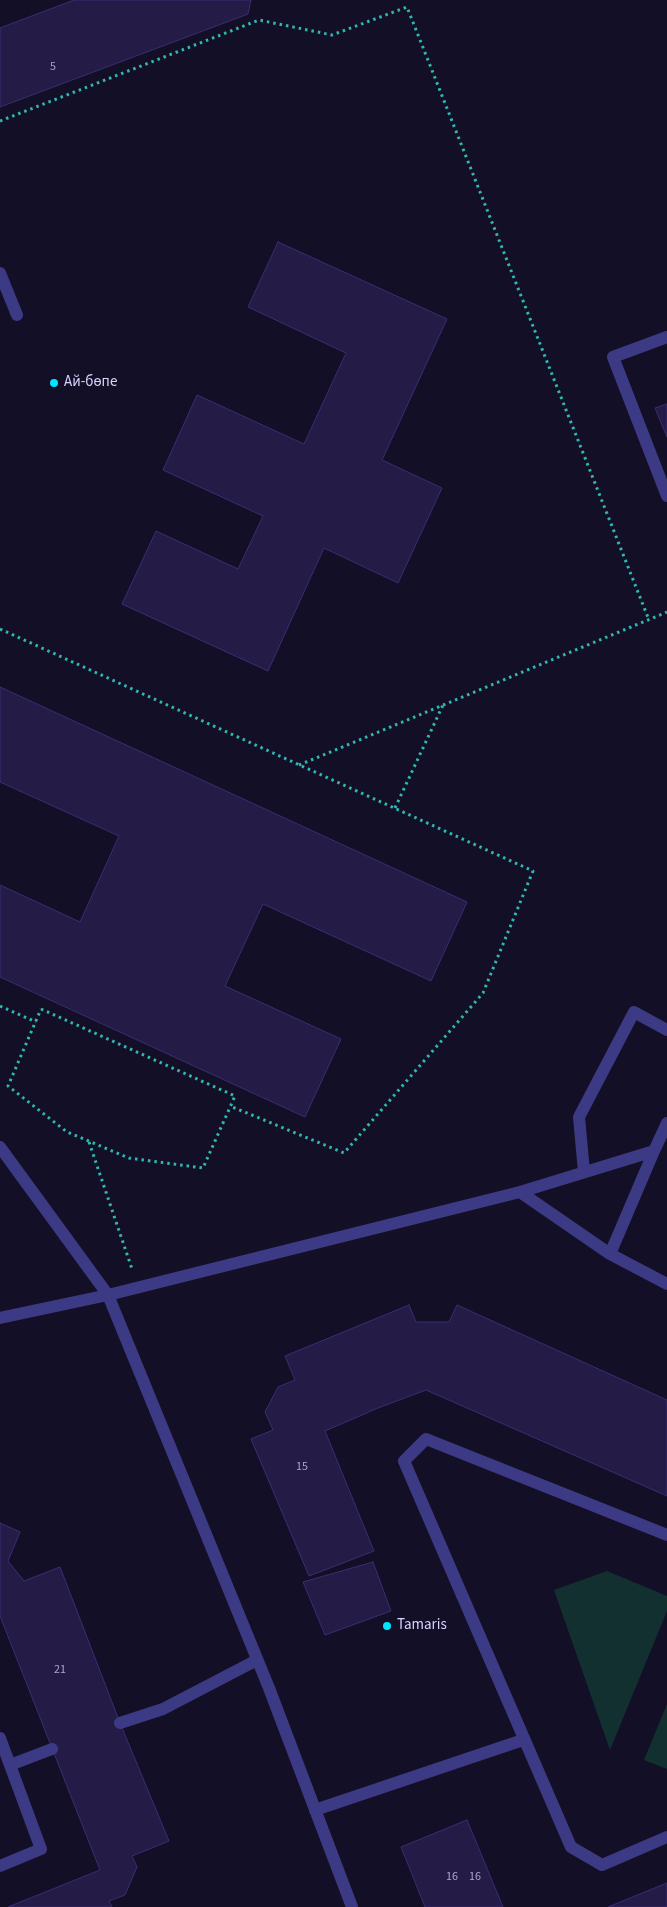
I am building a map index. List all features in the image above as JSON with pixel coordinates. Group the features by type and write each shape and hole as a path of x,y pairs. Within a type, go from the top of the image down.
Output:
{"street":[{"path":"0,273 17,315"},
{"path":"667,337 614,357 667,496"},
{"path":"584,1172 579,1117 634,1012 667,1030"},
{"path":"610,1254 667,1123"},
{"path":"0,1147 108,1295 257,1660 352,1907"},
{"path":"0,1318 108,1295 520,1192 654,1151"},
{"path":"520,1192 610,1254 667,1284"},
{"path":"667,1534 426,1439 404,1461 570,1847 602,1865 667,1837"},
{"path":"120,1723 163,1708 257,1660"},
{"path":"0,1738 41,1848 0,1866"},
{"path":"315,1810 523,1740"},
{"path":"10,1765 52,1749"}],"path":[{"path":"0,121 259,20 332,34 407,7 649,620"},
{"path":"299,765 667,612"},
{"path":"0,629 533,871 483,993 344,1153 230,1106"},
{"path":"395,808 444,705"},
{"path":"0,1006 36,1022"},
{"path":"41,1009 235,1096 203,1168 129,1158 89,1142 67,1132 8,1086 36,1022 41,1009"},
{"path":"89,1142 139,1287"}],"green space":[{"path":"607,1571 667,1596 667,1611 610,1750 554,1590"},
{"path":"667,1704 667,1769 644,1760"}],"building":[{"path":"74,0 251,0 248,14 0,107 0,28"},
{"path":"278,242 447,319 382,460 442,488 398,583 324,548 268,671 122,604 156,531 238,569 263,516 163,470 197,395 304,444 346,353 248,307"},
{"path":"667,404 667,437 655,408"},
{"path":"0,687 467,902 431,981 263,904 225,986 341,1039 305,1117 0,977 0,885 80,922 119,836 0,782"},
{"path":"409,1305 416,1322 449,1322 457,1305 667,1400 667,1496 426,1390 325,1431 374,1551 309,1576 251,1439 273,1430 265,1412 278,1387 295,1380 285,1356"},
{"path":"0,1523 20,1532 8,1561 24,1581 60,1567 120,1723 169,1841 132,1856 137,1867 125,1895 109,1901 112,1907 8,1907 100,1870 0,1616"},
{"path":"373,1562 391,1611 325,1635 303,1582"},
{"path":"467,1820 503,1907 425,1907 401,1847"},
{"path":"667,1883 667,1907 608,1907"}],"place":[{"name":"Ай-бөпе","path":"54,383"},
{"name":"Tamaris","path":"387,1626"}]}
